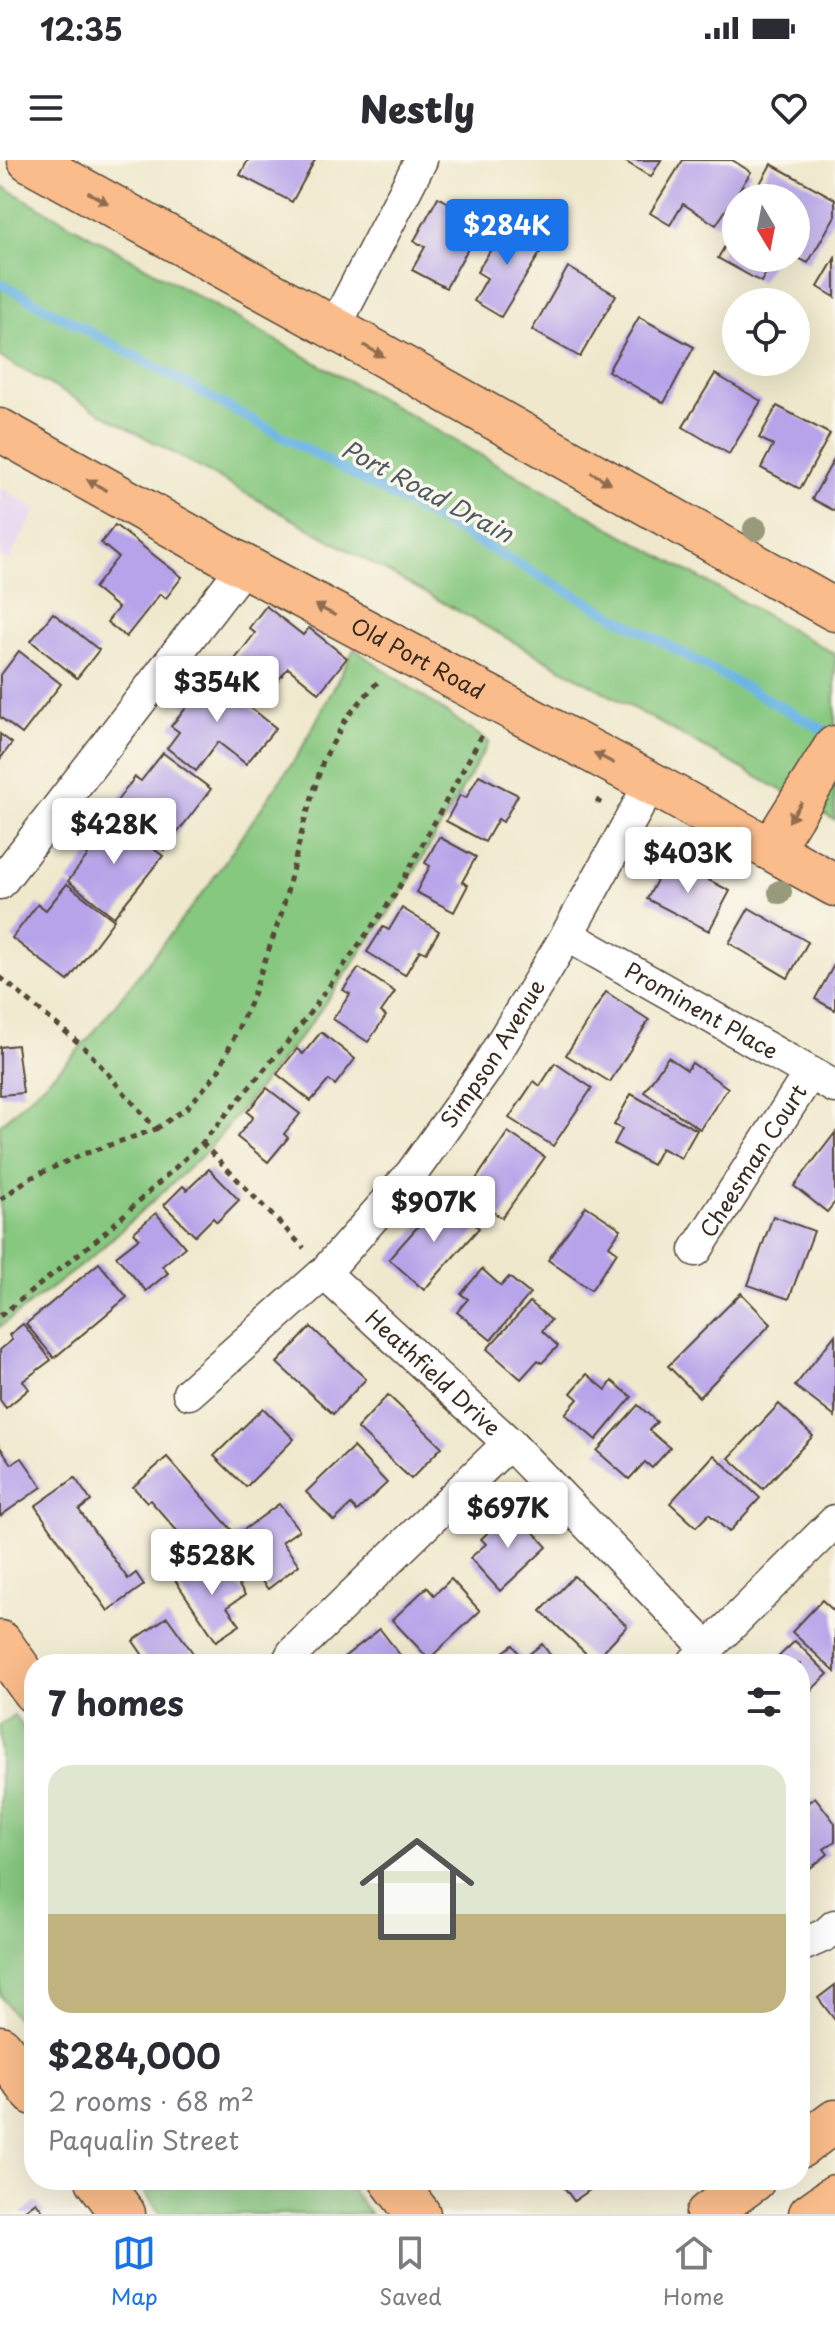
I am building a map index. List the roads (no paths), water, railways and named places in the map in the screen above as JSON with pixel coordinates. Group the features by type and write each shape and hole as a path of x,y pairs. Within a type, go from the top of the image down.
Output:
{"highway":[{"path":"0,2048 24,2080"},
{"path":"105,2190 123,2214"},
{"path":"400,2190 418,2214"}],"main road":[{"path":"29,160 835,610"},
{"name":"Old Port Road","path":"0,430 244,566 835,885"},
{"path":"771,849 827,760"},
{"path":"810,2140 835,2121"},
{"path":"719,2211 743,2190"},
{"path":"810,2214 835,2196"}],"street":[{"path":"334,328 421,160"},
{"path":"0,883 244,566"},
{"name":"Simpson Avenue","path":"189,1393 316,1262 412,1173 486,1069 567,935 651,783"},
{"name":"Prominent Place","path":"567,935 822,1080"},
{"name":"Cheesman Court","path":"696,1250 822,1080"},
{"name":"Heathfield Drive","path":"316,1262 509,1443 698,1654"},
{"path":"292,1654 509,1443"},
{"path":"702,1654 835,1521"},
{"path":"810,1942 835,1926"}],"waterway":[{"name":"Port Road Drain","path":"0,283 835,736"}]}
